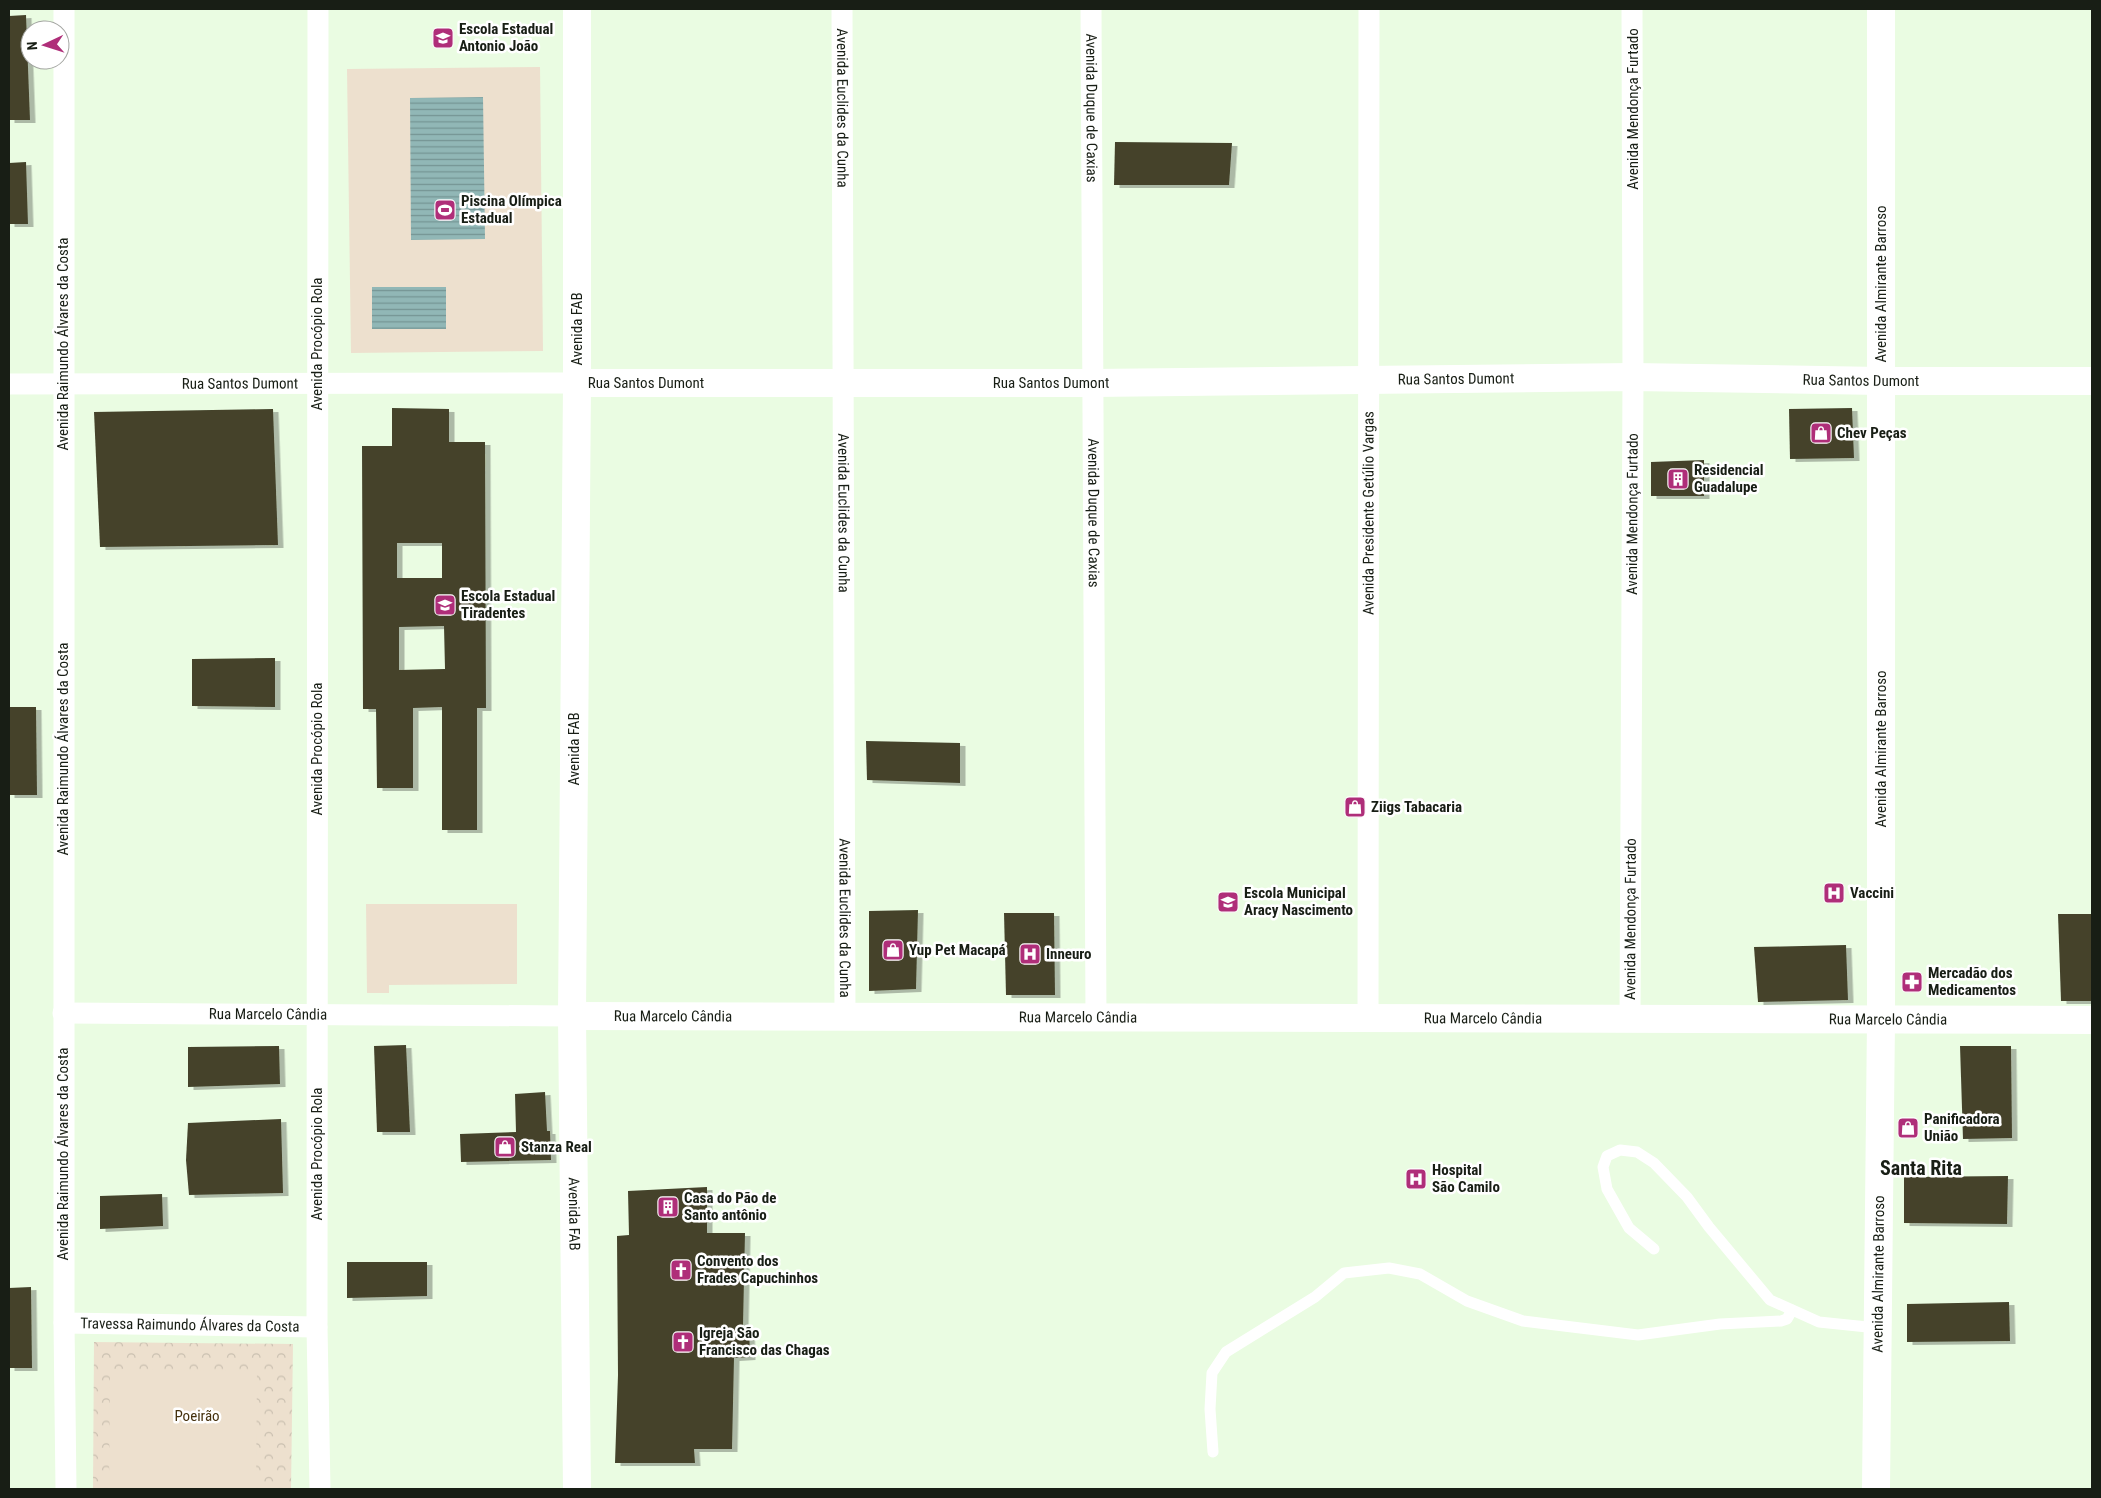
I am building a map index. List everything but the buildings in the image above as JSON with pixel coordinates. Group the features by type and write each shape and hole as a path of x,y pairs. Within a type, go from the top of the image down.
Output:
{"street":[{"name":"Avenida Raimundo Álvares da Costa","path":"64,9 63,1013 66,1489"},
{"name":"Avenida Procópio Rola","path":"318,9 317,1327 320,1489"},
{"name":"Avenida FAB","path":"577,9 577,382 572,1016 577,1489"},
{"name":"Avenida Euclides da Cunha","path":"842,9 844,1016"},
{"name":"Avenida Duque de Caxias","path":"1091,9 1096,1017"},
{"name":"Avenida Presidente Getúlio Vargas","path":"1368,1018 1369,9"},
{"name":"Avenida Mendonça Furtado","path":"1630,1019 1633,377 1632,9"},
{"name":"Avenida Almirante Barroso","path":"1876,1489 1881,1020 1882,9"},
{"name":"Rua Santos Dumont","path":"9,384 1093,383 1633,377 1881,381 2092,381"},
{"name":"Rua Marcelo Cândia","path":"63,1013 2092,1020"},
{"name":"Travessa Raimundo Álvares da Costa","path":"64,1323 317,1327"}],"lane":[{"path":"1654,1249 1629,1228 1608,1189 1602,1167 1607,1156 1620,1150 1637,1152 1654,1163 1687,1197 1770,1300 1819,1322 1877,1328"},
{"path":"1213,1452 1210,1409 1212,1373 1226,1352 1315,1297 1344,1272 1389,1268 1420,1274 1467,1300 1523,1321 1638,1335 1720,1324 1781,1321 1787,1318 1792,1310"}],"green space":[{"name":"Piscina Olímpica Estadual","path":"540,67 543,351 351,353 347,69"},
{"path":"366,904 517,904 517,984 389,985 389,993 367,993"},
{"name":"Poeirão","path":"94,1342 293,1344 291,1489 93,1489"},
{"name":"Poeirão","path":"110,1369 257,1371 256,1489 109,1489"}],"water":[{"path":"483,97 485,239 411,240 410,98"},
{"path":"372,287 446,287 446,329 372,329"}],"place":[{"name":"Escola Estadual Antonio João","path":"443,38"},
{"name":"Piscina Olímpica Estadual","path":"445,210"},
{"name":"Chev Peças","path":"1821,433"},
{"name":"Residencial Guadalupe","path":"1678,479"},
{"name":"Escola Estadual Tiradentes","path":"445,605"},
{"name":"Ziigs Tabacaria","path":"1355,807"},
{"name":"Vaccini","path":"1834,893"},
{"name":"Escola Municipal Aracy Nascimento","path":"1228,902"},
{"name":"Yup Pet Macapá","path":"893,950"},
{"name":"Inneuro","path":"1030,954"},
{"name":"Mercadão dos Medicamentos","path":"1912,982"},
{"name":"Panificadora União","path":"1908,1128"},
{"name":"Stanza Real","path":"505,1147"},
{"name":"Hospital São Camilo","path":"1416,1179"},
{"name":"Casa do Pão de Santo antônio","path":"668,1207"},
{"name":"Convento dos Frades Capuchinhos","path":"681,1270"},
{"name":"Igreja São Francisco das Chagas","path":"683,1342"}],"district":[{"name":"Santa Rita","path":"1921,1168"}]}
